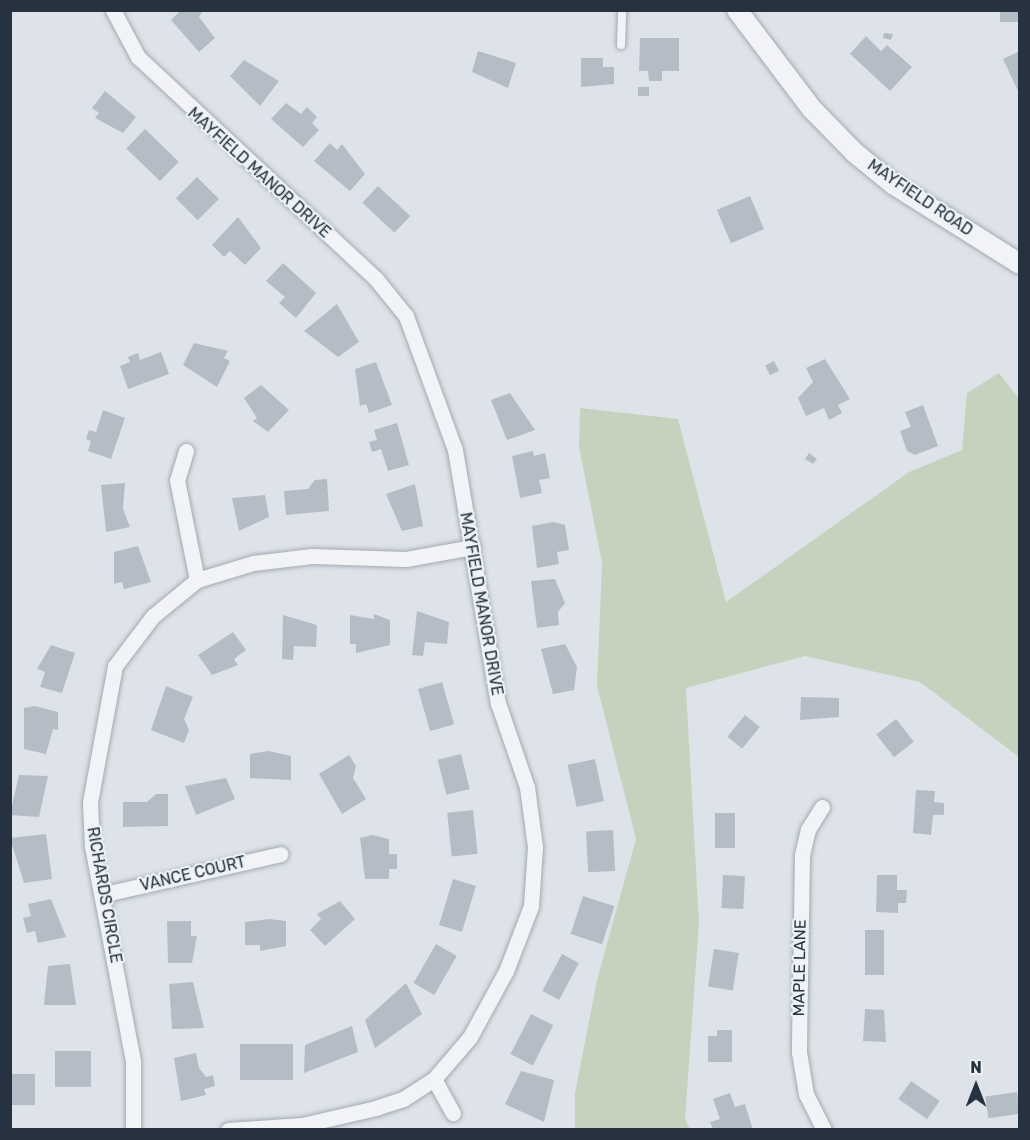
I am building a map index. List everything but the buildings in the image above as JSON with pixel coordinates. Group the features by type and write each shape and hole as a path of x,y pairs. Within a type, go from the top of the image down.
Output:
{"street":[{"name":"MAYFIELD MANOR DRIVE","path":"113,10 138,57 376,279 406,316 454,450 498,703 526,787 535,846 531,906 506,971 470,1037 434,1078 403,1099 376,1108 302,1125 228,1130"},
{"name":"MAYFIELD ROAD","path":"737,10 812,109 855,153 893,184 1020,264"},
{"path":"186,451 177,480 198,580"},
{"name":"RICHARDS CIRCLE","path":"133,1130 133,1061 105,894 92,846 90,802 115,666 153,616 198,580 253,563 312,556 406,559 472,547"},
{"name":"MAPLE LANE","path":"822,807 808,829 802,855 799,1052 806,1094 824,1130"},
{"name":"VANCE COURT","path":"105,894 281,854"},
{"path":"434,1078 453,1113"}],"lane":[{"path":"621,45 622,10"}],"green space":[{"path":"999,373 1019,399 1019,757 920,682 805,656 686,688 699,923 685,1119 690,1129 575,1129 575,1093 597,980 636,839 597,686 602,563 579,447 580,408 678,419 726,602 909,472 962,450 967,393"}]}
